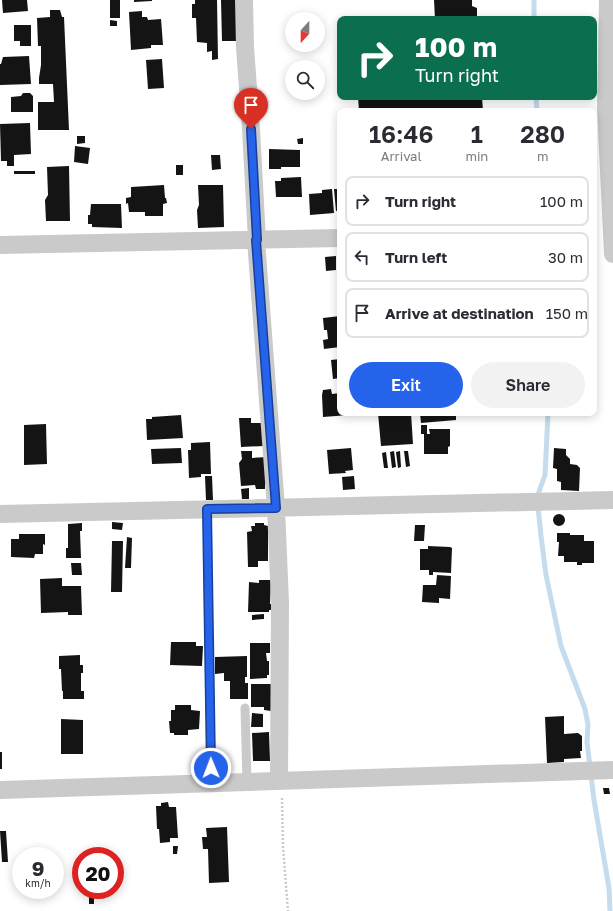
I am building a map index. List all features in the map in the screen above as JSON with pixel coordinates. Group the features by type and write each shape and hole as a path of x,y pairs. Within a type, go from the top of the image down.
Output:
{"street":[{"path":"244,0 245,47 252,136 256,240 276,508 280,602 280,781"},
{"path":"608,0 606,108 613,254"},
{"path":"0,245 337,238"},
{"path":"0,514 613,500"},
{"path":"0,790 613,770"}],"lane":[{"path":"207,509 211,783"},
{"path":"245,708 247,782"}],"path":[{"path":"280,781 288,911"}],"building":[{"path":"2,0 27,0 28,11 3,13"},
{"path":"110,0 120,0 120,18 110,18"},
{"path":"134,0 152,0 152,1 134,2"},
{"path":"195,0 217,0 218,59 212,60 212,51 207,52 207,43 197,42 196,18 192,18 192,4 195,4"},
{"path":"221,0 237,0 238,41 222,41"},
{"path":"434,0 472,0 472,6 477,8 477,16 435,16"},
{"path":"50,10 60,10 62,17 64,17 69,130 38,130 38,102 54,102 53,84 39,84 41,46 38,46 37,18 50,17"},
{"path":"142,11 142,17 147,17 148,20 161,19 163,45 151,45 151,48 131,50 129,12"},
{"path":"110,20 117,21 117,26 110,26"},
{"path":"14,25 31,25 31,46 20,46 20,41 14,41"},
{"path":"29,56 31,84 0,85 0,64 3,57"},
{"path":"162,59 164,88 148,89 146,60"},
{"path":"23,93 30,93 33,96 33,112 11,112 11,97 21,96"},
{"path":"358,100 482,100 483,108 359,108"},
{"path":"30,123 31,154 14,155 14,166 7,166 7,161 1,161 0,124"},
{"path":"77,136 85,136 85,143 77,144"},
{"path":"303,138 303,144 298,144 297,139"},
{"path":"75,146 90,148 88,164 74,162"},
{"path":"269,149 300,150 300,167 281,167 281,169 269,169"},
{"path":"211,155 220,155 221,169 212,170"},
{"path":"176,165 183,165 183,175 176,175"},
{"path":"69,166 70,221 46,221 45,200 48,195 47,167"},
{"path":"14,171 35,171 35,174 14,174"},
{"path":"301,177 302,197 276,197 275,181 281,181 281,178"},
{"path":"164,185 167,203 163,204 163,216 145,216 145,212 129,212 128,203 126,204 126,198 131,197 131,187"},
{"path":"198,185 223,185 224,227 198,228"},
{"path":"332,189 334,213 310,215 309,194 322,193 322,190"},
{"path":"334,189 337,189 336,211"},
{"path":"91,204 121,204 122,228 92,227 92,224 88,224 88,215 90,215"},
{"path":"336,256 336,270 326,271 325,257"},
{"path":"337,316 337,347 324,349 323,340 328,339 327,330 324,330 323,318"},
{"path":"337,359 337,378 333,379 331,360"},
{"path":"331,389 332,394 337,393 337,416 323,417 323,390"},
{"path":"181,415 183,438 147,440 146,419 152,419 152,417"},
{"path":"378,416 411,416 413,444 381,446"},
{"path":"420,416 456,416 456,420 421,423"},
{"path":"239,418 251,418 251,423 264,423 264,446 241,447"},
{"path":"46,424 47,464 24,465 24,425"},
{"path":"421,425 427,425 427,434 430,434 429,429 450,429 450,446 448,447 448,454 424,454 424,434 421,434"},
{"path":"210,442 211,474 201,474 201,477 189,478 188,450 191,450 191,443"},
{"path":"181,448 182,463 152,464 151,449"},
{"path":"351,448 353,470 345,471 346,473 329,474 327,450"},
{"path":"554,448 566,449 566,455 570,459 570,464 577,465 580,468 579,491 561,490 561,482 557,481 557,469 553,468"},
{"path":"241,451 252,451 252,458 267,457 269,483 265,483 265,489 256,489 255,485 241,486 239,463 242,459"},
{"path":"394,451 396,467 392,468 390,452"},
{"path":"400,451 401,467 398,468 396,452"},
{"path":"404,451 408,451 410,466 406,467"},
{"path":"386,452 388,468 384,468 382,453"},
{"path":"205,476 212,476 213,500 206,500"},
{"path":"354,476 355,489 343,490 342,477"},
{"path":"249,488 249,499 242,499 241,489"},
{"path":"557,514 561,514 565,520 561,526 557,526 553,522 553,518"},
{"path":"112,522 123,523 122,530 112,529"},
{"path":"82,523 82,531 80,531 81,558 66,558 66,548 68,548 68,524"},
{"path":"255,523 264,523 264,525 268,526 268,561 258,561 258,567 248,567 247,532 252,531 251,526 255,526"},
{"path":"415,525 425,525 424,541 414,541"},
{"path":"557,533 584,535 584,541 594,541 594,563 582,563 582,565 577,565 577,562 564,562 564,556 558,556 559,542 557,542"},
{"path":"19,534 45,534 43,554 35,554 34,558 11,557 11,539 19,539"},
{"path":"127,537 132,538 131,568 125,568"},
{"path":"112,541 123,541 122,592 111,592"},
{"path":"428,546 452,548 451,573 433,572 433,575 429,575 429,570 420,570 420,549 428,549"},
{"path":"71,563 81,563 82,575 72,575"},
{"path":"437,575 451,576 450,599 439,598 439,603 422,602 423,585 436,585"},
{"path":"62,578 62,586 81,586 82,615 68,615 68,612 41,613 40,579"},
{"path":"259,580 271,580 270,604 272,604 272,610 269,610 269,612 248,612 249,582 259,583"},
{"path":"264,614 264,619 252,620 252,615"},
{"path":"171,642 196,642 196,646 203,646 202,666 170,665"},
{"path":"250,643 270,643 270,653 266,653 267,661 269,661 269,675 267,675 267,678 250,679"},
{"path":"80,655 80,665 83,665 83,673 81,673 81,691 84,691 84,699 63,699 61,669 59,669 59,656"},
{"path":"247,656 247,677 245,677 245,683 248,683 248,699 230,699 230,681 224,681 224,673 215,674 215,657"},
{"path":"251,684 271,684 271,711 264,710 264,707 251,707"},
{"path":"175,705 191,705 191,710 200,711 199,729 188,730 188,735 174,735 174,733 170,733 169,721 171,721 171,710 175,710"},
{"path":"252,713 263,714 263,727 251,727"},
{"path":"564,716 564,734 578,733 582,736 582,751 580,751 581,758 564,759 564,762 547,763 545,717"},
{"path":"61,719 83,720 83,754 61,754"},
{"path":"269,732 270,761 253,761 252,733"},
{"path":"0,752 2,752 2,769 0,769"},
{"path":"603,788 609,788 610,794 604,794"},
{"path":"168,802 169,807 176,807 178,838 170,838 170,842 160,843 159,829 157,829 156,806 161,806 161,803"},
{"path":"227,827 229,882 209,883 208,849 203,849 202,837 207,837 206,828"},
{"path":"0,831 6,831 8,862 2,862"},
{"path":"173,846 178,846 177,854 173,854"},
{"path":"89,899 94,899 94,904 89,904"}],"waterway":[{"path":"534,0 534,16"},
{"path":"536,100 537,108"},
{"path":"548,416 545,475 537,497 541,536 546,575 561,646 585,709 588,725 587,742 594,800 609,888 610,911"}],"route":[{"path":"211,768 207,509 276,508 256,240 256,209 251,129"}]}
